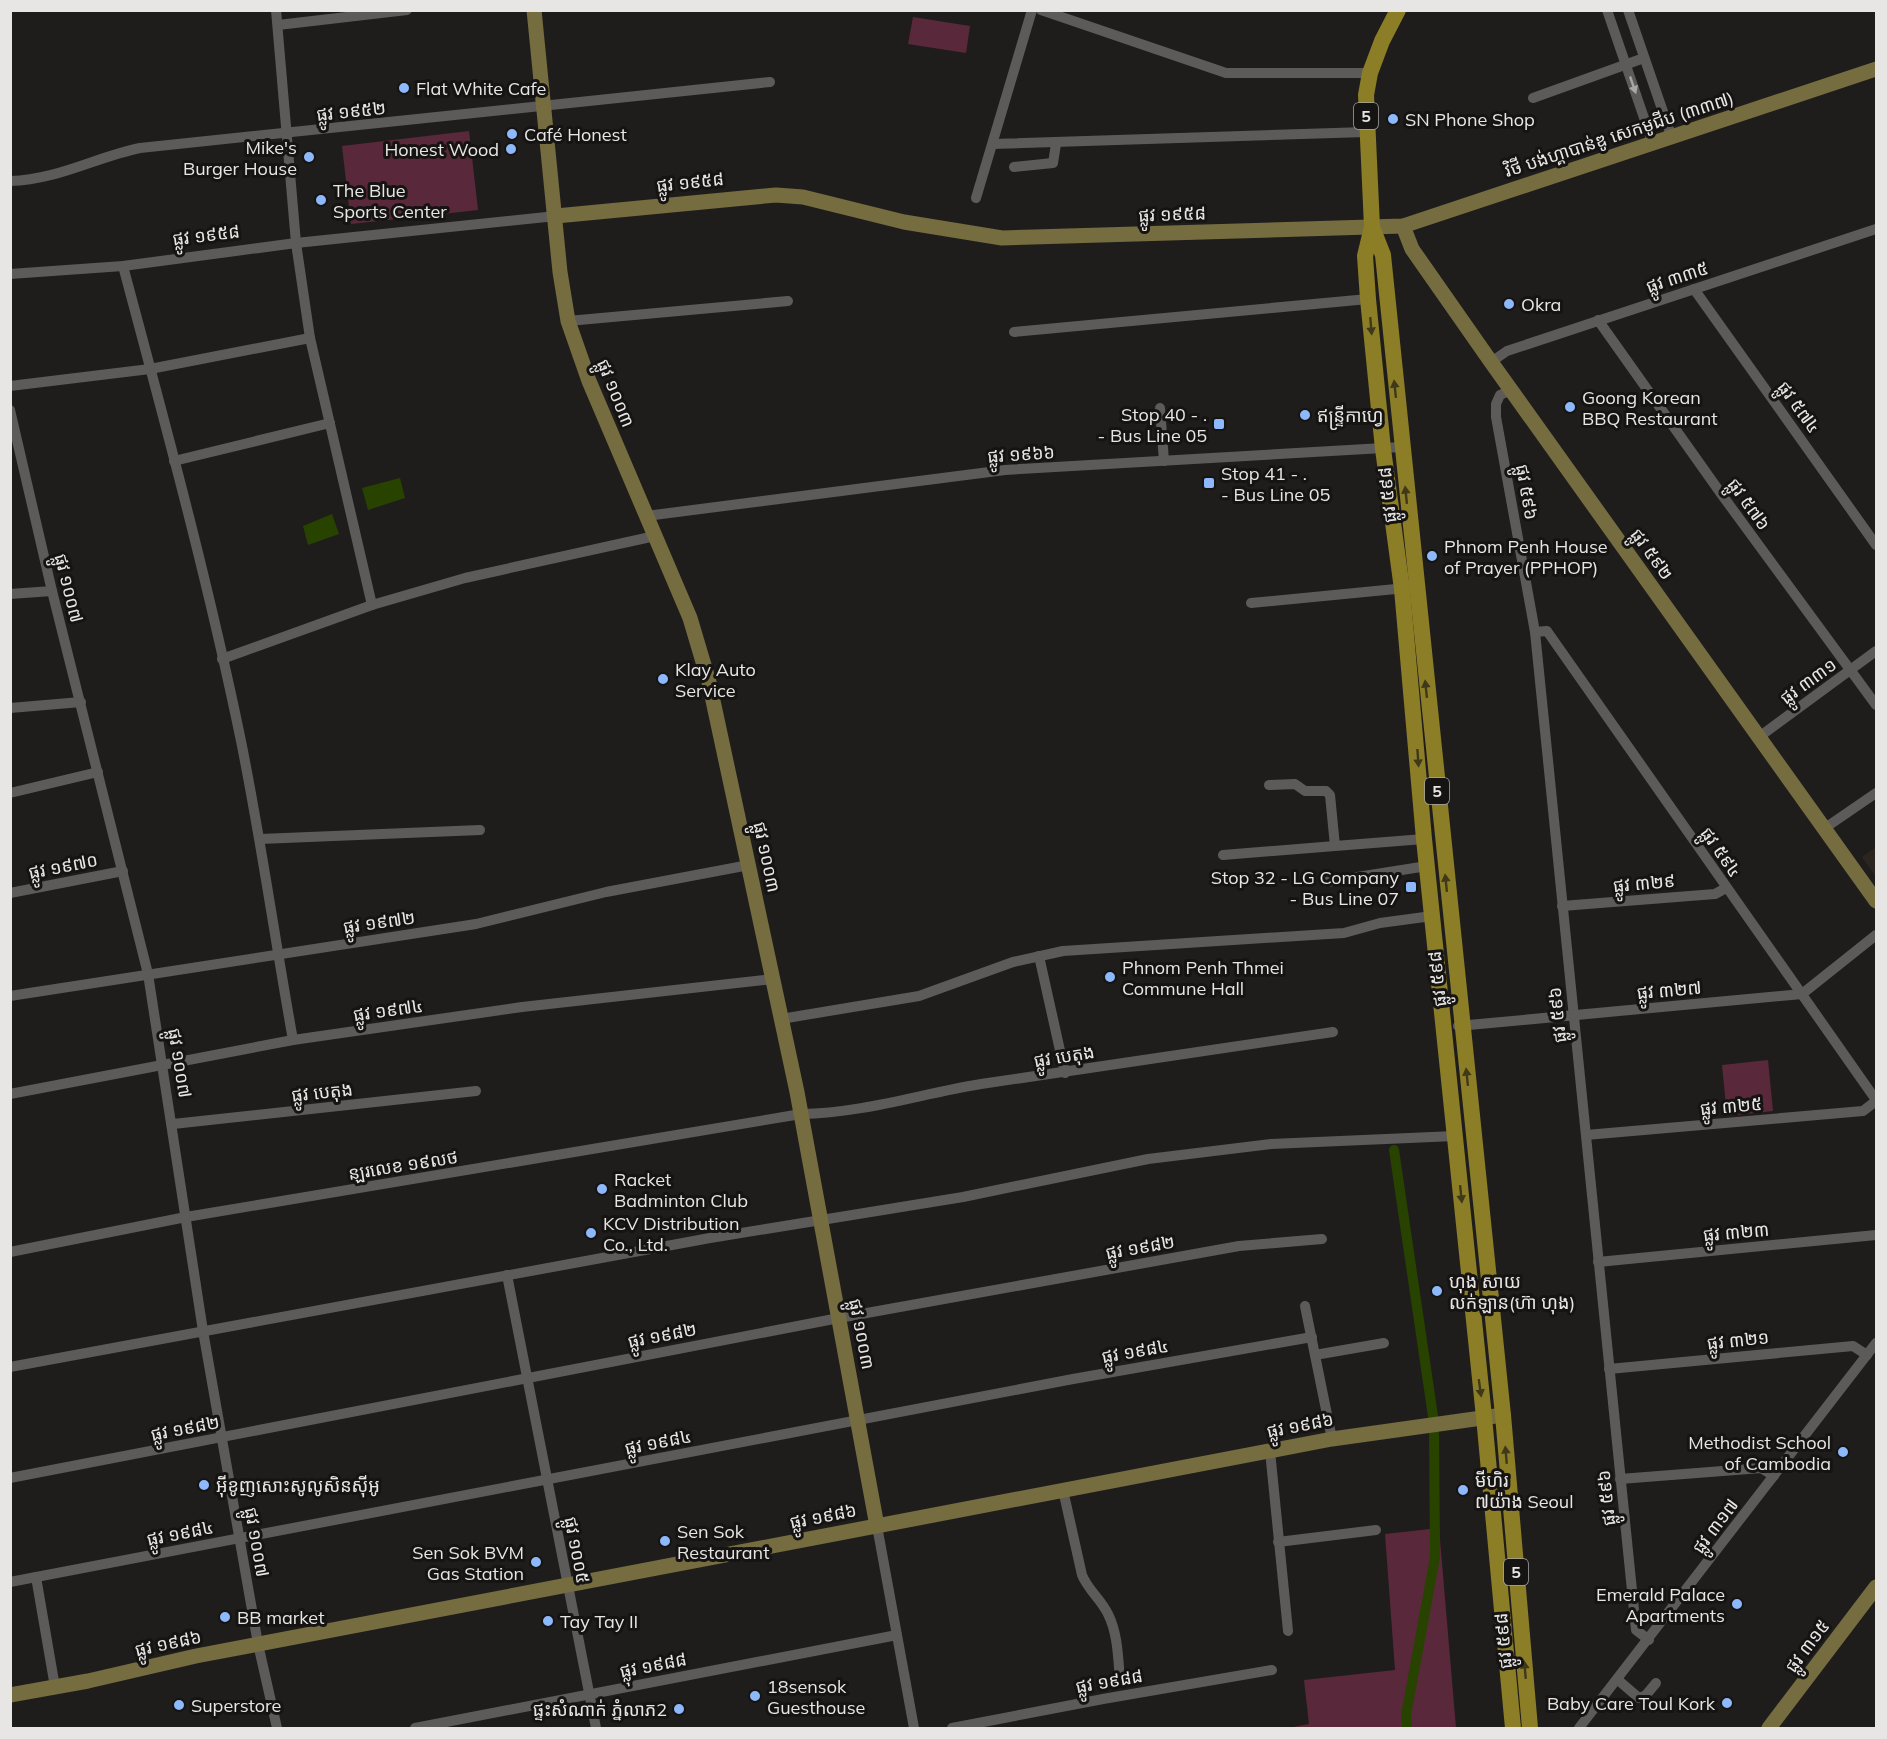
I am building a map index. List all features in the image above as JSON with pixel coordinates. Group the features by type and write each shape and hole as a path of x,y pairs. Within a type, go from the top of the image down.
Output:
{"main road":[{"name":"ផ្លូវ ៥៩៨","path":"1398,10 1382,41 1370,72 1366,96 1372,227 1365,256 1368,299 1383,449 1409,588 1461,1026 1503,1415 1530,1728"},
{"name":"ផ្លូវ ៥៩៨","path":"1372,227 1383,255 1401,447 1424,839 1484,1417 1513,1728"},
{"path":"1494,1523 1512,1522"}],"street":[{"path":"276,10 296,243 310,338 372,605"},
{"path":"278,25 407,10"},
{"name":"ផ្លូវ ១០០៣","path":"534,10 560,272 568,321 589,381 690,618 709,682 801,1114 914,1728"},
{"path":"976,198 1032,10"},
{"path":"1041,10 1226,73 1370,72"},
{"path":"1607,10 1653,144"},
{"path":"1628,10 1672,138"},
{"path":"1533,98 1644,58"},
{"name":"វិថី បង់ហ្គាបាន់ឌូ សេកមូជីប (៣៣៧)","path":"1372,227 1404,226 1876,69"},
{"name":"ផ្លូវ ១៩៥២","path":"10,181 67,172 113,153 140,148 770,82"},
{"path":"993,144 1056,144 1366,132"},
{"path":"1014,167 1053,163 1056,144"},
{"name":"ផ្លូវ ១៩៥៨","path":"10,274 123,266 296,243 758,195 803,197 904,222 1002,238 1372,227"},
{"name":"ផ្លូវ ៥៩២","path":"1404,226 1412,249 1491,362 1876,901"},
{"name":"ផ្លូវ ៣៣៥","path":"1491,362 1507,351 1876,229"},
{"path":"123,266 222,658 260,839 292,1040"},
{"name":"ផ្លូវ ៥៧៤","path":"1694,290 1876,545"},
{"path":"1014,332 1368,299"},
{"path":"568,321 788,301"},
{"name":"ផ្លូវ ៥៧៦","path":"1598,320 1876,705"},
{"path":"10,386 150,369 310,338"},
{"name":"ផ្លូវ ៥៩៦","path":"1511,390 1500,395 1496,404 1496,417 1535,632 1636,1630 1649,1640"},
{"path":"1160,408 1164,461"},
{"name":"ផ្លូវ ១០០៧","path":"10,410 52,591 148,974 164,1064 203,1330 258,1644 277,1728"},
{"path":"174,461 330,423"},
{"name":"ផ្លូវ ១៩៦៦","path":"646,516 1005,470 1401,447"},
{"path":"222,658 372,605 465,578 655,536"},
{"path":"1251,603 1409,588"},
{"path":"10,594 52,591"},
{"name":"ផ្លូវ ៥៩៤","path":"1535,632 1547,631 1876,1100"},
{"name":"ផ្លូវ ៣៣១","path":"1760,737 1876,651"},
{"path":"10,708 81,702"},
{"path":"10,793 98,772"},
{"path":"1269,785 1295,783 1305,791 1326,791 1330,795 1335,846"},
{"path":"1825,828 1876,793"},
{"path":"260,839 480,830"},
{"path":"1223,855 1424,839"},
{"name":"ផ្លូវ ១៩៧២","path":"10,996 476,924 606,892 749,865"},
{"path":"1326,882 1427,866"},
{"name":"ផ្លូវ ១៩៧០","path":"10,893 123,871"},
{"name":"ផ្លូវ ៣២៩","path":"1562,906 1715,894 1726,888"},
{"path":"781,1019 919,996 1039,956 1088,949 1344,933 1380,923 1432,916"},
{"path":"1802,994 1876,935"},
{"path":"1039,956 1065,1073"},
{"name":"ផ្លូវ ១៩៧៤","path":"10,1094 292,1040 522,1007 772,979"},
{"name":"ផ្លូវ ៣២៧","path":"1444,1028 1802,994"},
{"name":"ផ្លូវ បេតុង","path":"801,1114 828,1114 873,1107 959,1088 1334,1032"},
{"name":"ផ្លូវ បេតុង","path":"173,1124 476,1091"},
{"name":"ផ្លូវ ៣២៥","path":"1586,1135 1863,1111 1876,1100"},
{"name":"ន្ឡរលេខ ១៩លថ","path":"10,1252 186,1217 801,1114"},
{"path":"10,1367 820,1218 963,1197 1148,1159 1271,1144 1455,1136"},
{"name":"ផ្លូវ ៣២៣","path":"1598,1262 1876,1235"},
{"name":"ផ្លូវ ១៩៨២","path":"10,1478 839,1318 1239,1246 1322,1239"},
{"name":"ផ្លូវ ១០០៥","path":"507,1275 596,1728"},
{"path":"1305,1306 1332,1439"},
{"name":"ផ្លូវ ១៩៨៤","path":"10,1582 858,1420 1312,1337"},
{"path":"1315,1355 1384,1343"},
{"name":"ផ្លូវ ៣១៧","path":"1579,1728 1876,1343"},
{"name":"ផ្លូវ ៣២១","path":"1609,1369 1853,1346 1867,1355"},
{"name":"ផ្លូវ ១៩៨៦","path":"10,1695 258,1644 1332,1439 1424,1424 1503,1415"},
{"path":"1270,1451 1288,1631"},
{"path":"1620,1479 1761,1468 1774,1476"},
{"path":"1063,1490 1082,1575 1087,1587 1107,1612 1114,1629 1120,1680"},
{"path":"1278,1542 1376,1530"},
{"path":"36,1577 54,1687"},
{"name":"ផ្លូវ ៣១៥","path":"1769,1728 1876,1587"},
{"name":"ផ្លុវ ១៩៨៨","path":"415,1728 897,1635"},
{"name":"ផ្លូវ ១៩៨៨","path":"952,1728 1272,1670"},
{"path":"1618,1680 1639,1698 1646,1695 1656,1683"}],"shaded area":[{"path":"913,17 970,26 966,53 908,44"},
{"path":"469,131 478,210 351,224 342,146"},
{"path":"400,478 405,498 368,510 362,488"},
{"path":"332,514 339,534 308,545 303,526"},
{"path":"1876,847 1876,877 1862,857"},
{"path":"1768,1060 1773,1111 1727,1116 1722,1065"},
{"path":"1439,1528 1456,1728 1288,1728 1309,1724 1304,1680 1395,1670 1385,1534"}],"waterway":[{"path":"1394,1150 1434,1423 1435,1557 1406,1715 1407,1728"}],"place":[{"name":"Flat White Cafe","path":"404,88"},
{"name":"SN Phone Shop","path":"1393,119"},
{"name":"Café Honest","path":"512,134"},
{"name":"Honest Wood","path":"511,149"},
{"name":"Mike's Burger House","path":"309,157"},
{"name":"The Blue Sports Center","path":"321,200"},
{"name":"Okra","path":"1509,304"},
{"name":"Goong Korean BBQ Restaurant","path":"1570,407"},
{"name":"ឥន្ទ្រីកាហ្វេ","path":"1305,415"},
{"name":"Stop 40 - . - Bus Line 05","path":"1219,424"},
{"name":"Stop 41 - . - Bus Line 05","path":"1209,483"},
{"name":"Phnom Penh House of Prayer (PPHOP)","path":"1432,556"},
{"name":"Klay Auto Service","path":"663,679"},
{"name":"Stop 32 - LG Company - Bus Line 07","path":"1411,887"},
{"name":"Phnom Penh Thmei Commune Hall","path":"1110,977"},
{"name":"Racket Badminton Club","path":"602,1189"},
{"name":"KCV Distribution Co., Ltd.","path":"591,1233"},
{"name":"ហុង សាយ លក់ឡាន(ហ៊ា ហុង)","path":"1437,1291"},
{"name":"Methodist School of Cambodia","path":"1843,1452"},
{"name":"អ៊ីខូញសោះសូលូសិនស៊ីអូ","path":"204,1485"},
{"name":"មីហិរ ៧យ៉ាង Seoul","path":"1463,1490"},
{"name":"Sen Sok Restaurant","path":"665,1541"},
{"name":"Sen Sok BVM Gas Station","path":"536,1562"},
{"name":"Emerald Palace Apartments","path":"1737,1604"},
{"name":"BB market","path":"225,1617"},
{"name":"Tay Tay II","path":"548,1621"},
{"name":"18sensok Guesthouse","path":"755,1696"},
{"name":"Baby Care Toul Kork","path":"1727,1703"},
{"name":"Superstore","path":"179,1705"},
{"name":"ផ្ទះសំណាក់ ភ្នំលាភ2","path":"679,1709"}]}
